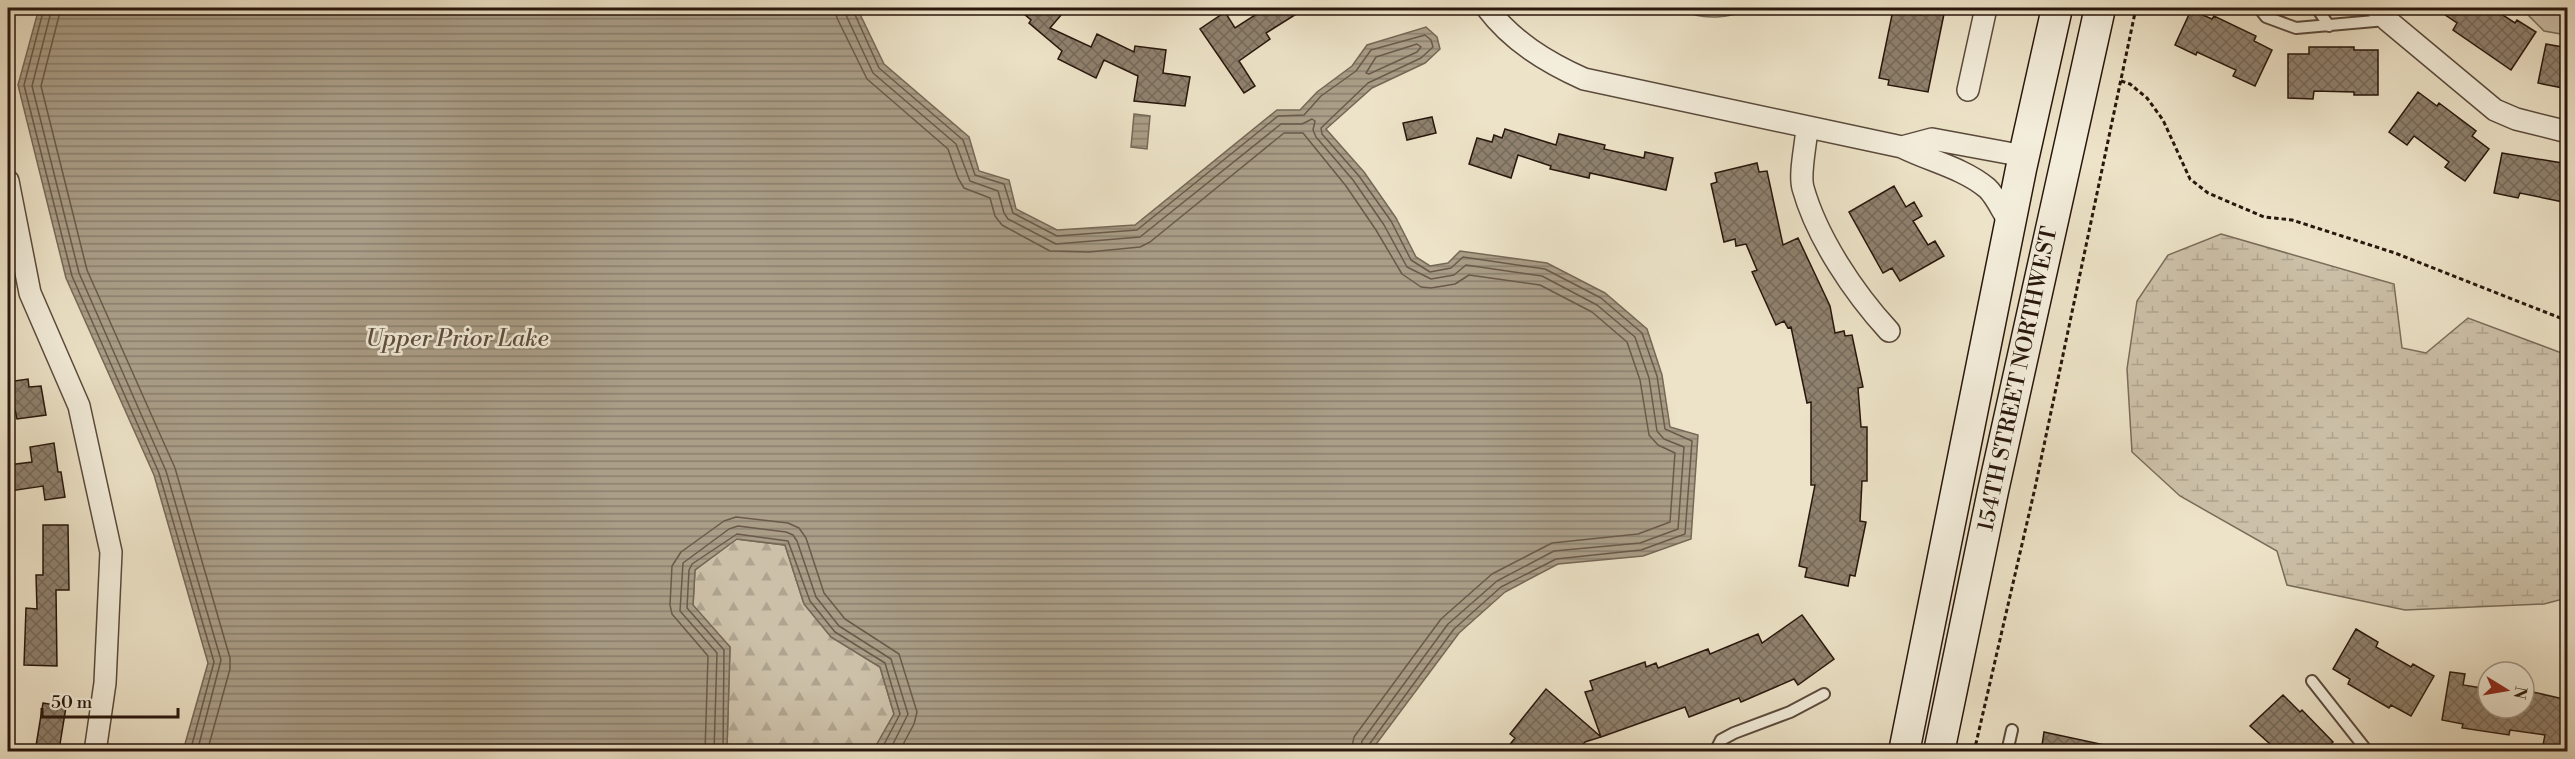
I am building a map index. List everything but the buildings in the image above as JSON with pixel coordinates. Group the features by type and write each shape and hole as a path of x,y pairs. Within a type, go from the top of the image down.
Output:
{"street":[{"path":"1487,8 1516,40 1556,66 1584,79 1902,147 1964,172 1988,189 2010,223"},
{"path":"1968,90 1986,8"},
{"name":"154TH STREET NORTHWEST","path":"1904,752 2010,223 2057,8"},
{"name":"154TH STREET NORTHWEST","path":"1939,752 2007,429 2100,8"},
{"path":"2382,14 2495,110 2516,119 2568,132"},
{"path":"1807,128 1802,186 1806,197 1824,240 1868,309 1889,331"},
{"path":"1902,147 1932,139 2036,159 2041,179 2013,315 2007,429"},
{"path":"8,181 30,293 79,406 111,552 105,683 95,752"}],"lane":[{"path":"2259,8 2266,16 2296,28 2329,26 2382,14"},
{"path":"2317,8 2329,26"},
{"path":"2312,681 2368,752"},
{"path":"1715,752 1721,740 1734,733 1790,712 1824,694"},
{"path":"2007,752 2012,730"}],"path":[{"path":"1974,752 2035,488 2136,8"},
{"path":"2121,81 2130,84 2147,98 2163,120 2190,179 2208,193 2264,217 2292,220 2395,253 2568,321"}],"green space":[{"path":"1678,8 1755,8 1726,16 1706,17"},
{"path":"2527,8 2567,8 2567,35 2544,31 2527,14"},
{"path":"2221,234 2394,284 2402,348 2426,353 2468,318 2567,355 2567,598 2544,604 2405,610 2287,585 2277,551 2180,496 2132,452 2127,369 2137,301 2168,255"},
{"path":"736,539 785,545 804,604 831,637 880,667 894,714 873,751 731,751 727,748 730,647 693,606 695,570"}],"water":[{"name":"Upper Prior Lake","path":"39,8 857,8 884,64 969,137 979,171 1009,180 1016,209 1057,230 1135,225 1277,110 1300,110 1317,92 1352,66 1367,45 1426,27 1437,37 1440,49 1425,63 1372,88 1326,129 1364,172 1396,218 1416,257 1430,266 1448,263 1460,251 1547,263 1605,293 1647,329 1662,375 1670,427 1698,435 1691,539 1643,556 1558,564 1505,592 1459,633 1371,751 873,751 894,714 880,667 831,637 804,604 785,545 737,539 695,570 693,605 730,647 727,748 731,751 183,751 208,663 154,475 66,278 18,85"},
{"path":"1134,114 1150,116 1147,149 1131,147"}]}
